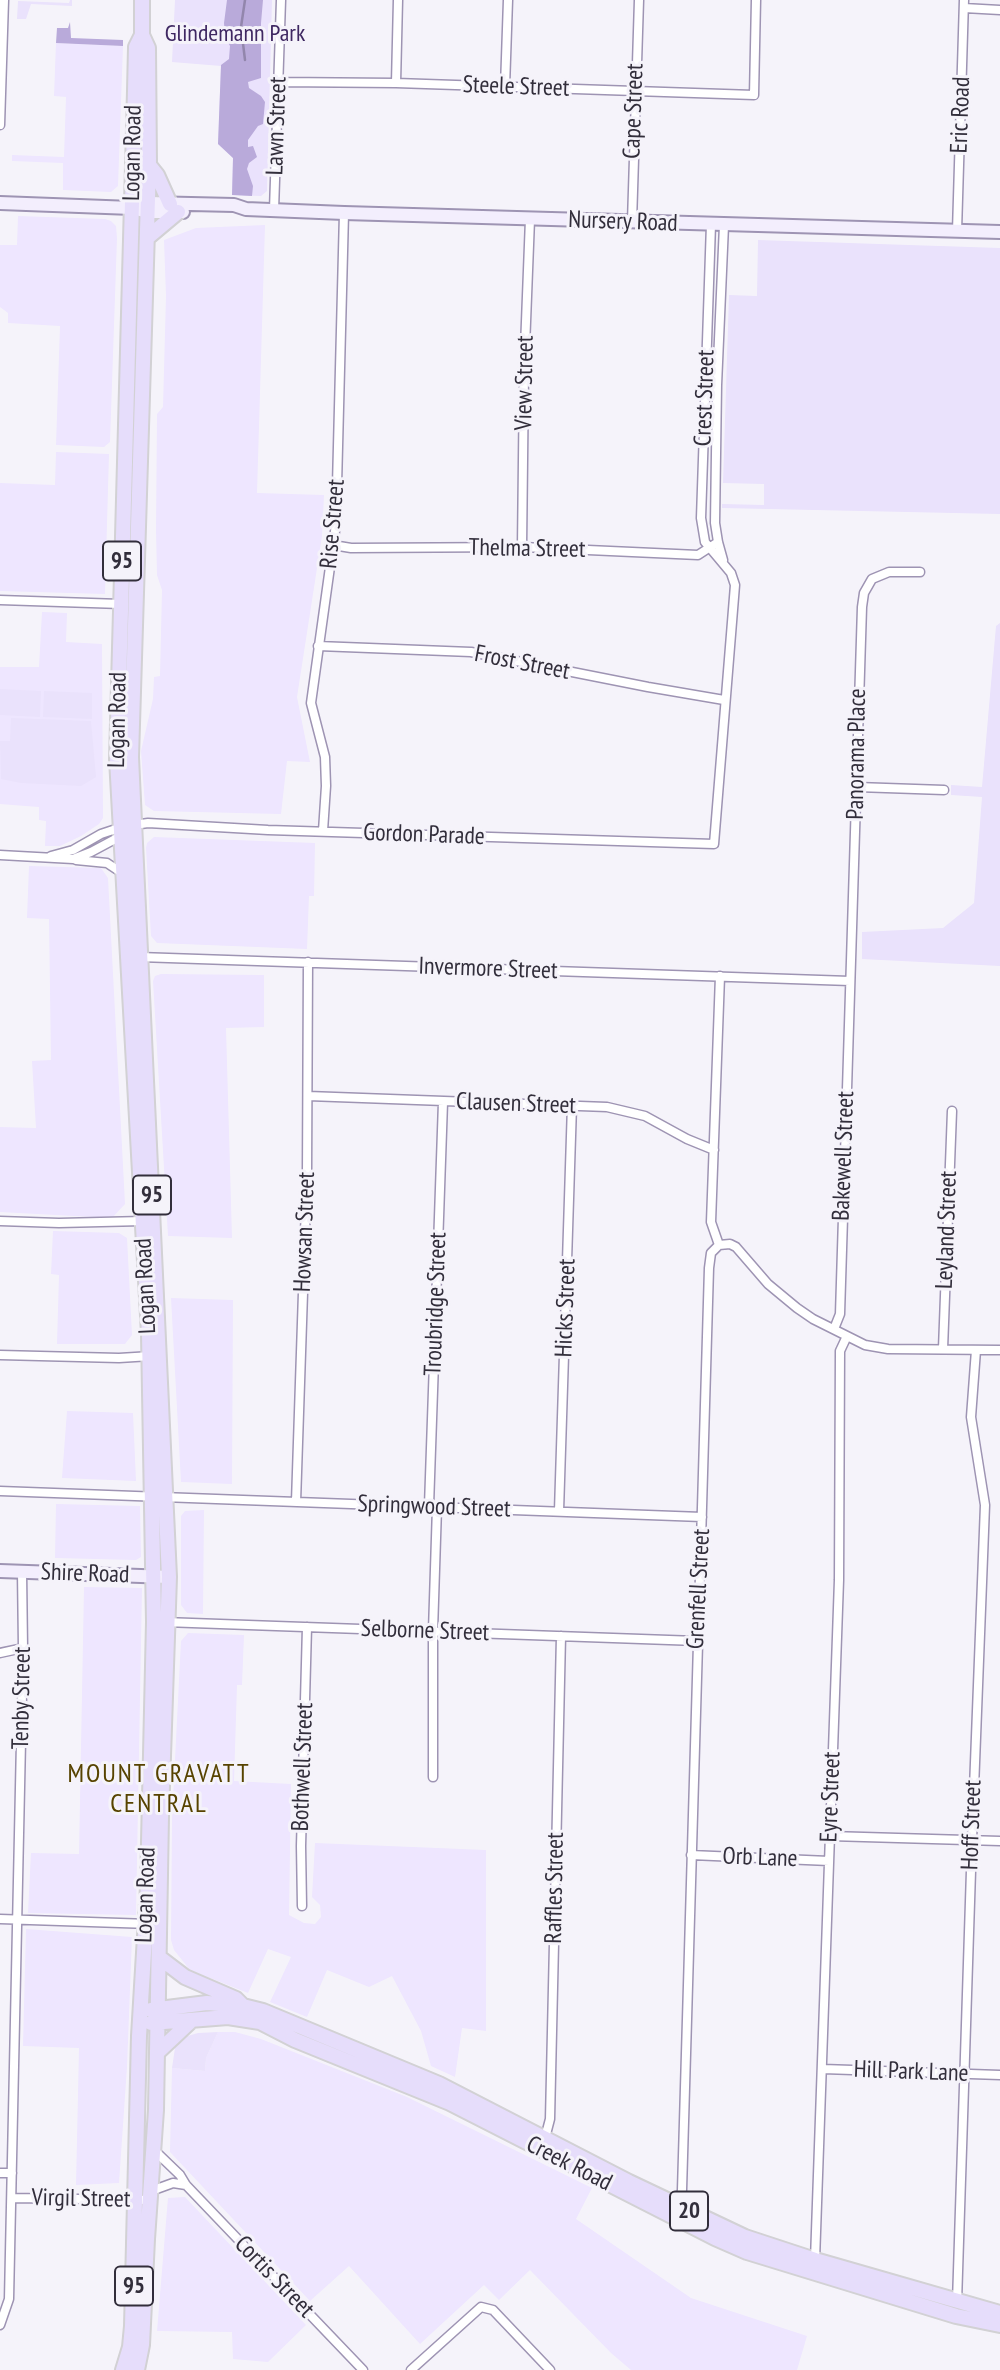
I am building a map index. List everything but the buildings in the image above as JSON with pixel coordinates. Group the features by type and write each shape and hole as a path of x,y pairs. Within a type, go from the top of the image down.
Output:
{"main road":[{"name":"Logan Road","path":"137,2370 142,2345 145,2197 140,2017 153,1924 161,1622 169,1577 166,1497 143,1221 134,957 132,733 149,165 148,48 142,35 142,0"},
{"name":"Logan Road","path":"142,35 136,47 117,742 122,873 134,957 155,1356 151,1496 154,1576 161,1622"},
{"path":"147,238 174,208 149,165"},
{"name":"Nursery Road","path":"0,203 234,212 246,209 1000,232"},
{"path":"119,832 134,825"},
{"name":"Shire Road","path":"0,1571 169,1577"},
{"name":"Logan Road","path":"123,2370 130,2347 145,2197 154,2150 160,1958 153,1924"},
{"path":"160,1958 185,1977 236,1999 243,2006"},
{"name":"Creek Road","path":"159,2017 207,2003 243,2006 276,2016 406,2068 745,2237 1000,2313"},
{"name":"Creek Road","path":"140,2017 192,2020 228,2017 260,2022 295,2040 450,2103 734,2247 956,2316 1000,2325"},
{"path":"158,2052 192,2020"}],"street":[{"path":"0,125 4,0"},
{"name":"Lawn Street","path":"274,210 281,0"},
{"path":"396,83 398,0"},
{"path":"505,87 508,0"},
{"name":"Cape Street","path":"632,222 634,91 639,0"},
{"name":"Steele Street","path":"279,82 396,83 754,95 756,0"},
{"path":"964,4 1000,10"},
{"name":"Eric Road","path":"957,231 964,4"},
{"name":"Rise Street","path":"323,831 325,757 311,703 336,524 344,213"},
{"name":"View Street","path":"522,547 524,373 530,219"},
{"name":"Crest Street","path":"718,224 715,523 724,563"},
{"name":"Crest Street","path":"713,844 735,585 731,573 705,542 701,518 718,224"},
{"path":"710,550 718,542"},
{"name":"Thelma Street","path":"333,545 351,548 522,547 680,555 698,555 710,550"},
{"name":"Panorama Place","path":"850,981 858,677 864,593 872,579 889,572 920,572"},
{"path":"0,600 121,604"},
{"name":"Frost Street","path":"318,646 471,652 724,700"},
{"path":"857,788 944,790"},
{"name":"Gordon Parade","path":"134,825 148,823 713,844"},
{"path":"45,856 73,850 102,834 119,832"},
{"path":"65,860 82,856 119,832"},
{"path":"0,855 103,862 122,873"},
{"name":"Invermore Street","path":"134,957 850,981"},
{"name":"Howsan Street","path":"296,1502 308,1096 308,962"},
{"path":"720,976 711,1222 719,1245 730,1244 736,1247 782,1296 813,1319 875,1348 1000,1350"},
{"name":"Bakewell Street","path":"834,1329 840,1314 850,981"},
{"name":"Clausen Street","path":"308,1096 607,1107 645,1115 687,1139 714,1150"},
{"name":"Troubridge Street","path":"433,1777 433,1507 443,1102"},
{"name":"Hicks Street","path":"559,1511 572,1105"},
{"name":"Leyland Street","path":"943,1349 952,1111"},
{"path":"0,1221 143,1221"},
{"name":"Grenfell Street","path":"679,2206 709,1268 711,1253 719,1245"},
{"name":"Eyre Street","path":"815,2260 839,1580 840,1351 847,1336"},
{"name":"Hoff Street","path":"957,2302 985,1505 971,1417 976,1350"},
{"path":"0,1355 120,1358 155,1356"},
{"name":"Springwood Street","path":"0,1491 702,1517"},
{"name":"Tenby Street","path":"0,2325 9,2299 12,2198 23,1648 22,1572"},
{"name":"Selborne Street","path":"161,1622 696,1641"},
{"name":"Bothwell Street","path":"302,1906 307,1627"},
{"name":"Raffles Street","path":"545,2138 550,2119 561,1636"},
{"path":"0,1653 23,1648"},
{"path":"830,1836 1000,1841"},
{"name":"Orb Lane","path":"691,1855 829,1861"},
{"path":"0,1919 153,1924"},
{"name":"Hill Park Lane","path":"822,2069 1000,2075"},
{"name":"Cortis Street","path":"154,2150 363,2370"},
{"path":"0,2173 12,2173"},
{"path":"145,2197 169,2184 186,2185"},
{"name":"Virgil Street","path":"12,2198 145,2197"},
{"path":"411,2370 481,2307 493,2310 550,2370"}],"shaded area":[{"path":"56,43 123,46 118,186 111,192 63,190 63,163 12,161 12,155 64,157 66,97 54,96"},
{"path":"18,216 105,219 116,226 110,442 104,447 56,445 60,326 8,323 8,313 0,307 0,245 17,245"},
{"path":"265,225 257,493 324,495 322,536 297,697 310,762 287,761 281,814 154,811 145,805 141,751 153,699 154,677 160,676 162,590 157,575 157,414 163,407 166,296 164,240 196,228"},
{"path":"56,452 109,454 105,594 0,591 0,483 55,485"},
{"path":"42,612 67,613 66,642 102,644 103,818 99,824 81,836 60,846 45,846 46,821 39,820 39,807 0,804 0,667 39,667"},
{"path":"154,837 315,843 314,896 309,896 307,949 157,943 151,936 146,848 147,843"},
{"path":"29,866 101,868 108,878 125,1204 112,1218 0,1212 0,1127 36,1128 32,1061 51,1060 49,919 27,918"},
{"path":"264,975 264,1027 226,1028 232,1238 168,1236 153,981 155,976"},
{"path":"53,1231 119,1233 127,1238 132,1335 125,1344 57,1344 59,1275 51,1274"},
{"path":"171,1298 233,1300 232,1484 181,1482"},
{"path":"67,1411 133,1413 136,1481 62,1478"},
{"path":"56,1504 140,1506 141,1557 136,1560 55,1558"},
{"path":"204,1510 203,1614 187,1613 181,1605 181,1516 185,1511"},
{"path":"84,1587 142,1588 136,1915 28,1913 31,1853 79,1854"},
{"path":"188,1633 244,1635 242,1685 237,1685 234,1781 291,1784 289,1915 304,1923 315,1924 321,1917 320,1905 312,1897 315,1843 486,1850 486,2031 462,2028 455,2077 431,2066 421,2031 392,1976 369,1987 327,1970 307,2017 270,2002 291,1957 268,1949 248,1993 190,1970 174,1950 171,1940 172,1819 181,1641"},
{"path":"26,1929 132,1937 119,2183 76,2185 79,2048 23,2046"},
{"path":"218,2032 235,2032 261,2039 407,2097 592,2188 576,2219 691,2298 807,2336 797,2370 631,2370 530,2270 499,2300 484,2285 420,2344 349,2266 310,2301 170,2152 172,2068 205,2071 206,2058"},
{"path":"185,2197 306,2325 268,2362 233,2359 232,2332 157,2331 168,2198"}],"green space":[{"path":"70,0 72,6 31,4 26,19 17,19 18,1 69,3"},
{"name":"Glindemann Park","path":"175,0 272,0 267,191 261,196 232,195 233,158 218,144 221,66 172,62"},
{"path":"227,0 263,0 261,78 248,82 249,88 265,102 263,124 258,126 248,140 248,147 253,146 257,157 249,163 247,169 253,186 252,196 232,195 233,158 218,144 221,65 229,59 230,46 225,36 224,23"},
{"path":"70,22 71,38 123,40 123,46 56,43 57,28 68,28"},
{"path":"758,240 1000,248 1000,514 722,508 722,504 764,505 764,484 723,483 729,295 757,296"},
{"path":"1000,623 1000,966 862,959 862,932 943,928 974,903 982,797 951,795 951,785 982,787 996,626"},
{"path":"0,689 41,691 40,717 0,715"},
{"path":"44,691 92,693 92,719 43,717"},
{"path":"11,718 91,721 96,777 81,786 21,783 1,779 0,741 10,741"},
{"path":"218,2032 206,2058 205,2071 172,2068 175,2048 184,2037"}],"waterway":[{"path":"245,0 241,27 245,60"}],"district":[{"name":"MOUNT GRAVATT CENTRAL","path":"159,1790"}]}
